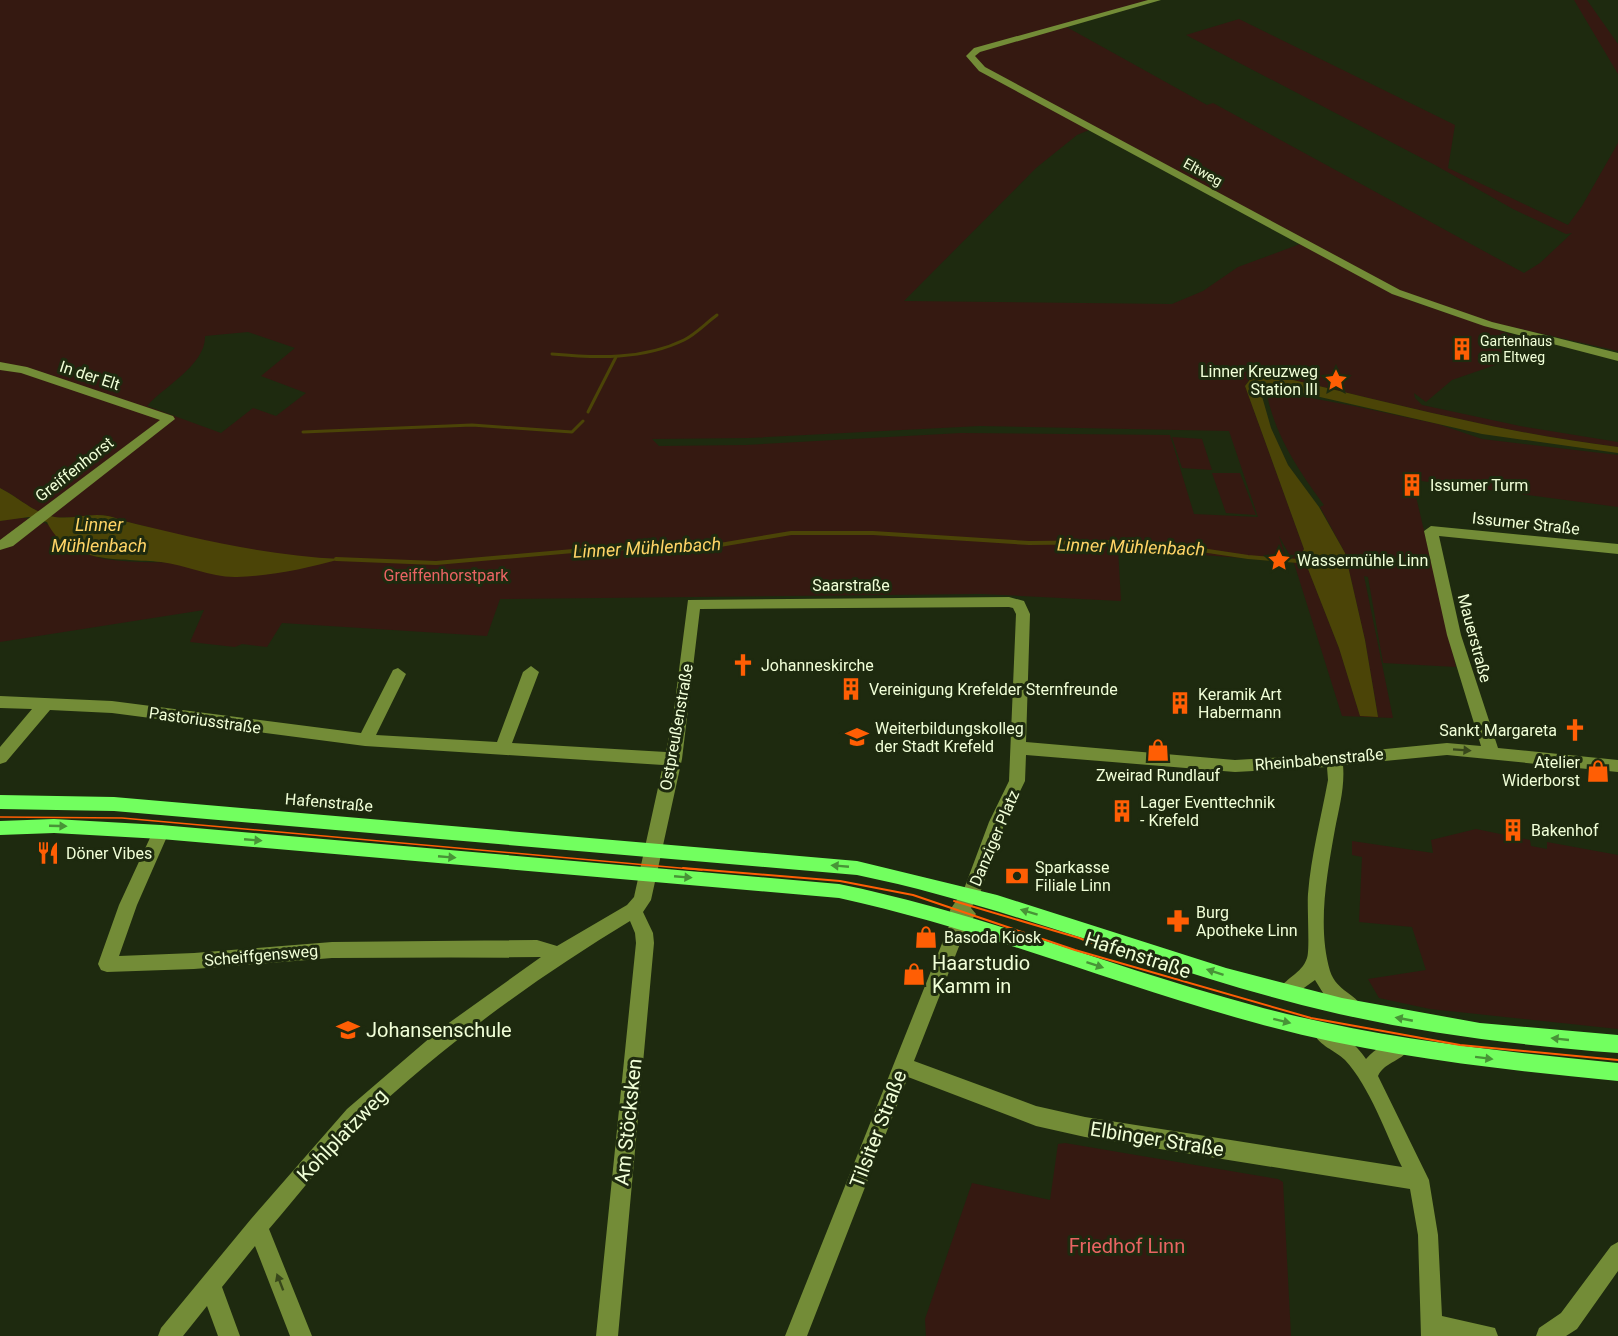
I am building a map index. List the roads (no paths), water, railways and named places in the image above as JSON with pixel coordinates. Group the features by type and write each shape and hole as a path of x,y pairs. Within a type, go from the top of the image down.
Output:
{"main road":[{"name":"Hafenstraße","path":"0,802 114,804 856,868 913,878 971,893 1227,976 1353,1008 1461,1029 1618,1044"},
{"name":"Hafenstraße","path":"0,828 54,825 161,832 839,891 960,921 1226,1006 1317,1030 1401,1047 1618,1072"}],"street":[{"name":"Eltweg","path":"1157,0 977,50 970,56 982,69 1396,292 1488,324 1618,357"},
{"name":"In der Elt","path":"0,366 23,370 169,419"},
{"name":"Greiffenhorst","path":"0,545 8,543 28,529 169,419"},
{"name":"Issumer Straße","path":"1431,531 1618,549"},
{"name":"Mauerstraße","path":"1431,531 1454,635 1491,752"},
{"name":"Saarstraße","path":"693,604 1009,602"},
{"name":"Danziger Platz","path":"960,921 971,905 971,893 997,822 1016,788 1023,614 1019,605 1009,602"},
{"name":"Ostpreußenstraße","path":"653,849 674,759 681,717 693,604"},
{"path":"502,749 531,672"},
{"path":"365,740 398,674"},
{"name":"Pastoriusstraße","path":"0,702 112,707 365,740 674,759"},
{"path":"0,758 45,705"},
{"name":"Rheinbabenstraße","path":"1019,748 1235,766 1334,760 1447,749 1618,766"},
{"path":"1334,760 1336,780 1316,897 1317,957 1334,994 1353,1008"},
{"name":"Scheiffgensweg","path":"161,832 128,905 106,964 402,948 537,948 549,951 556,956"},
{"path":"633,910 642,900 653,849"},
{"name":"Kohlplatzweg","path":"169,1336 258,1226 354,1116 446,1036 556,956 633,910"},
{"name":"Am Stöcksken","path":"607,1336 645,943 633,910"},
{"name":"Tilsiter Straße","path":"796,1336 960,921"},
{"path":"1287,992 1308,976 1317,957"},
{"path":"1317,1030 1346,1049 1368,1077 1419,1180 1428,1235 1432,1331 1487,1336"},
{"path":"1368,1077 1372,1064 1380,1056 1401,1047"},
{"name":"Elbinger Straße","path":"902,1066 1036,1116 1075,1125 1419,1180"},
{"path":"258,1226 301,1336"},
{"path":"1547,1336 1569,1321 1618,1253"},
{"path":"210,1284 229,1336"}],"water":[{"path":"1271,375 1530,434 1618,447 1618,453 1482,434 1285,389 1261,393 1271,428 1288,465 1319,507 1345,553 1365,640 1378,717 1360,716 1339,648 1308,569 1298,561 1304,549 1245,386 1252,377"},
{"name":"Linner Mühlenbach","path":"0,488 34,509 55,517 103,515 230,545 285,554 341,559 290,571 228,577 161,562 97,557 68,546 56,536 47,522 29,517 0,521"}],"waterway":[{"path":"552,354 602,357 652,351 684,340 717,315"},
{"path":"588,412 616,357"},
{"path":"303,432 472,425 572,432 583,421"},
{"name":"Linner Mühlenbach","path":"336,559 436,563 596,549 714,546 791,533 873,533 1029,543 1120,542 1168,545 1248,557 1298,561"}],"tram line":[{"path":"0,817 122,818 702,870"},
{"path":"683,868 840,881 913,895 1075,950 1311,1018 1460,1045 1618,1060"},
{"path":"954,901 1079,938 1125,956"}],"place":[{"name":"Gartenhaus am Eltweg","path":"1462,349"},
{"name":"Linner Kreuzweg Station III","path":"1336,380"},
{"name":"Issumer Turm","path":"1412,485"},
{"name":"Wassermühle Linn","path":"1279,560"},
{"name":"Johanneskirche","path":"743,665"},
{"name":"Vereinigung Krefelder Sternfreunde","path":"851,689"},
{"name":"Keramik Art Habermann","path":"1180,703"},
{"name":"Sankt Margareta","path":"1575,730"},
{"name":"Weiterbildungskolleg der Stadt Krefeld","path":"857,737"},
{"name":"Zweirad Rundlauf","path":"1158,750"},
{"name":"Atelier Widerborst","path":"1598,771"},
{"name":"Lager Eventtechnik - Krefeld","path":"1122,811"},
{"name":"Bakenhof","path":"1513,830"},
{"name":"Döner Vibes","path":"48,853"},
{"name":"Sparkasse Filiale Linn","path":"1017,876"},
{"name":"Burg Apotheke Linn","path":"1178,921"},
{"name":"Basoda Kiosk","path":"926,937"},
{"name":"Haarstudio Kamm in","path":"914,974"},
{"name":"Johansenschule","path":"348,1030"}],"park label":[{"name":"Greiffenhorstpark","path":"446,575"},
{"name":"Friedhof Linn","path":"1127,1246"}]}
